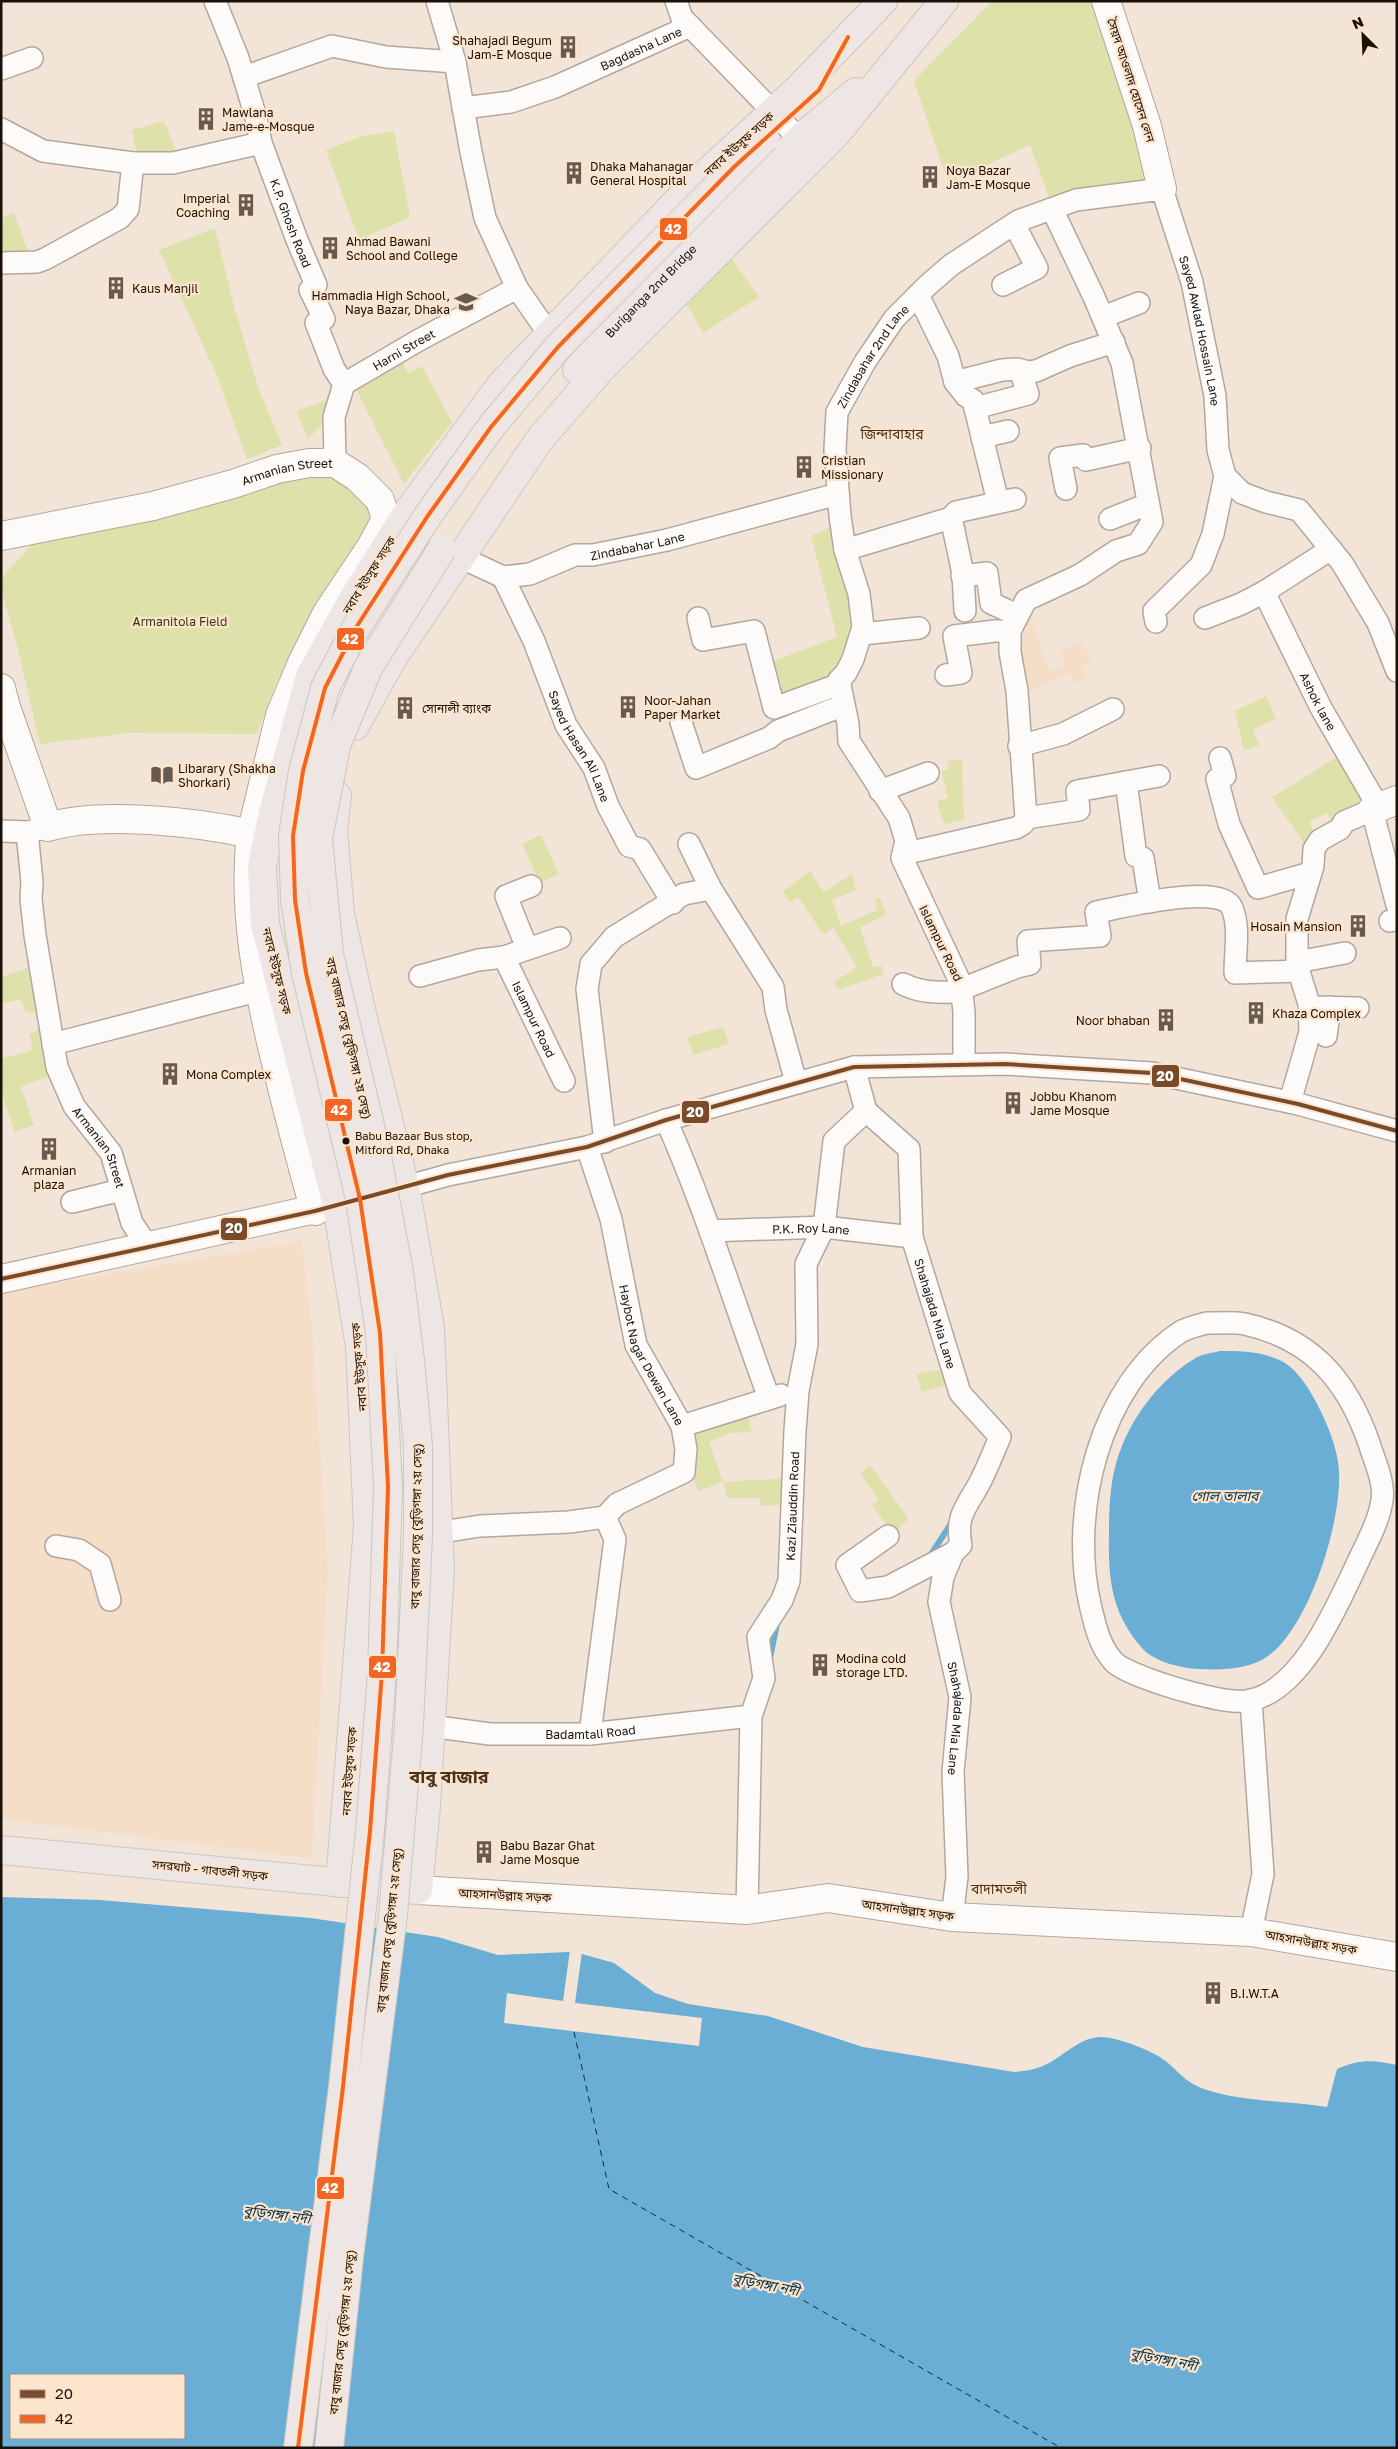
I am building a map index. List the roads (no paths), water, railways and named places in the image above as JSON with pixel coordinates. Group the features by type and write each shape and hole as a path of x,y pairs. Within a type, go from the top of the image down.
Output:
{"highway":[{"name":"নবাব ইউসুফ সড়ক","path":"787,137 848,37 883,1"},
{"name":"Buriganga 2nd Bridge","path":"451,553 527,427 617,324 787,137 835,107 893,65 944,1"},
{"name":"বাবু বাজার সেতু (বুড়িগঙ্গা ২য় সেতু)","path":"298,2448 343,2086 370,1831 382,1672 388,1487 380,1333 360,1199 306,973 295,900 293,836 303,771 325,688 357,626 427,517 554,341 787,137"},
{"name":"নবাব ইউসুফ সড়ক","path":"340,1883 368,1526 360,1348 326,1208 265,924 262,866 310,676 353,599 407,513 500,386 554,341"},
{"name":"বাবু বাজার সেতু (বুড়িগঙ্গা ২য় সেতু)","path":"330,2448 349,2258 393,1915 428,1534 399,1272 376,1151 329,954 318,839 336,746 368,668 451,553"},
{"path":"418,1890 440,1570 428,1534 430,1327 405,1187 340,914 333,830 340,775 357,720 451,553"},
{"name":"সদরঘাট - গাবতলী সড়ক","path":"1,1850 418,1890"}],"street":[{"name":"K.P. Ghosh Road","path":"215,1 244,77 261,143 296,240 316,285 310,290 324,319 316,323 334,369 344,384"},
{"path":"437,1 455,62 485,218 517,288 554,341"},
{"path":"676,1 682,18 690,26"},
{"name":"সৈয়দ আওলাদ হোসেন লেন","path":"1106,1 1147,126 1162,189"},
{"name":"Bagdasha Lane","path":"463,108 511,102 554,87 690,26 787,137"},
{"path":"244,77 332,46 386,57 455,62"},
{"path":"1,69 32,58"},
{"path":"1,129 43,151 133,163 173,163 261,143"},
{"path":"1,263 37,262 120,218 128,209 133,163"},
{"name":"Zindabahar 2nd Lane","path":"918,296 948,356 955,382 973,400 982,437 1006,500 956,512 951,517 845,550 835,450 837,412 865,362 894,319 918,296 951,265 1014,224 1076,200 1162,189"},
{"name":"Sayed Awlad Hossain Lane","path":"1162,189 1192,282 1215,396 1218,450 1224,476"},
{"path":"903,854 1016,828 1023,824 1026,818 1019,746 1017,691 1010,652 1013,623 1026,600 1080,575 1116,551 1138,544 1152,522 1140,448 1122,363 1103,317 1052,209"},
{"path":"1003,284 1037,268 1014,224"},
{"name":"Harni Street","path":"344,384 419,340 517,288"},
{"path":"1103,317 1139,303"},
{"path":"955,382 1002,370 1036,371 1070,356 1114,342"},
{"path":"975,408 1028,394 1020,370"},
{"path":"335,463 334,417 344,384"},
{"path":"982,437 1008,432"},
{"path":"1066,489 1060,458 1083,454 1086,460 1140,448"},
{"name":"Armanian Street","path":"1,536 153,506 232,484 277,469 309,462 335,463 357,477 380,500 386,519 371,547 327,613 302,663 280,715 251,834 249,853 252,945 260,990 296,1144 326,1208"},
{"path":"1224,476 1242,493 1266,502 1299,510 1342,563 1378,623 1397,671"},
{"path":"1156,622 1154,611 1201,565 1205,558 1214,534 1224,476"},
{"name":"Zindabahar Lane","path":"503,577 530,574 575,555 592,555 636,544 667,540 838,494"},
{"path":"1110,520 1149,505"},
{"path":"951,517 962,576 965,611"},
{"path":"1205,618 1242,604 1264,592 1331,549"},
{"path":"698,618 703,640 754,631 774,708 840,684 839,680 846,673 854,659 862,634 860,594 845,550"},
{"path":"451,553 503,577"},
{"path":"962,576 987,574 991,603 1013,623"},
{"name":"Sayed Hasan Ali Lane","path":"503,577 534,641 566,725 594,768 608,806 629,846 640,849 673,903"},
{"name":"Ashok lane","path":"1264,592 1321,708 1383,806 1393,914"},
{"path":"946,676 961,673 954,636 995,631 1013,623"},
{"path":"862,634 919,628"},
{"name":"Islampur Road","path":"840,684 849,741 899,818 906,841 902,858 962,990 964,1064"},
{"name":"Armanian Street","path":"2,693 37,830 31,899 35,935 57,1068 74,1106 112,1153 121,1190 132,1222 142,1238 152,1245"},
{"path":"682,722 696,768 769,738 778,731 844,705"},
{"path":"1019,746 1063,734 1113,709"},
{"path":"1220,758 1224,776 1217,779 1225,808 1258,888 1310,873"},
{"path":"880,791 928,773"},
{"path":"1026,818 1079,810 1077,791 1158,776"},
{"path":"1126,782 1136,856 1143,858 1150,902"},
{"path":"1326,1036 1320,1007 1298,966 1297,919 1310,873 1314,849 1320,840 1340,830 1344,822 1383,806"},
{"path":"1,831 37,830 88,819 192,825 251,834"},
{"path":"689,844 711,889 773,986 776,1010 796,1082"},
{"path":"527,948 506,896 531,886"},
{"path":"596,1145 587,989 591,964 614,937 673,903 684,894 711,889"},
{"path":"903,984 916,991 962,990 1017,967 1030,964 1028,941 1100,936 1096,912 1204,895 1226,900 1232,907 1236,929 1234,973 1298,966 1345,953"},
{"path":"420,976 478,960 504,957 560,938"},
{"name":"Islampur Road","path":"504,957 564,1081"},
{"path":"53,1044 260,990"},
{"path":"1320,1007 1358,1008"},
{"path":"1290,1102 1308,1040 1320,1007"},
{"path":"1,1279 326,1208 448,1175 596,1145 666,1120 854,1067 1005,1064 1152,1073 1290,1102 1397,1131"},
{"path":"854,1067 866,1111"},
{"name":"Kazi Ziauddin Road","path":"747,1910 751,1716 764,1678 758,1637 782,1600 789,1581 798,1391 807,1344 806,1264 824,1228 834,1141 866,1111"},
{"name":"Shahajada Mia Lane","path":"866,1111 909,1149 912,1237 960,1393 1000,1437 978,1485 965,1504 959,1534 961,1545 953,1553 943,1576 939,1602 960,1697 953,1772 957,1877 952,1917"},
{"path":"666,1120 710,1231 769,1398"},
{"name":"Haybot Nagar Dewan Lane","path":"596,1145 636,1345 682,1426 686,1449 684,1472 617,1504 604,1517"},
{"path":"72,1202 121,1190"},
{"name":"P.K. Roy Lane","path":"710,1231 824,1228 912,1237"},
{"path":"1208,1322 1243,1324 1282,1336 1316,1356 1338,1380 1355,1408 1390,1499 1373,1528 1322,1634 1283,1684 1251,1700 1210,1698 1158,1683 1115,1664 1098,1637 1086,1589 1084,1532 1088,1496 1098,1448 1108,1420 1131,1382 1155,1352 1184,1330 1208,1322"},
{"path":"682,1426 769,1398 798,1391"},
{"path":"428,1534 480,1526 570,1522 604,1517 615,1539 590,1734"},
{"path":"888,1536 847,1565 860,1591 888,1587 953,1553"},
{"path":"56,1546 78,1550 100,1564 110,1600"},
{"path":"1251,1700 1263,1874 1251,1932"},
{"name":"Badamtali Road","path":"430,1726 490,1734 590,1734 751,1716"},
{"name":"আহসানউল্লাহ সড়ক","path":"418,1890 747,1910 828,1898 952,1917 1251,1932 1397,1957"}],"water":[{"name":"গোল তালাব","path":"1220,1351 1248,1352 1270,1356 1289,1366 1299,1376 1315,1400 1335,1446 1339,1484 1336,1509 1322,1567 1311,1595 1298,1620 1283,1641 1268,1656 1244,1667 1199,1669 1176,1666 1153,1657 1142,1648 1124,1622 1113,1594 1109,1565 1110,1503 1112,1483 1119,1454 1139,1413 1170,1377 1194,1359"},
{"name":"বুড়িগঙ্গা নদী","path":"1,1897 100,1900 311,1918 438,1937 498,1955 569,1952 582,1954 614,1963 655,1993 688,2004 768,2016 863,2047 1014,2072 1043,2066 1084,2041 1100,2037 1125,2042 1145,2049 1167,2062 1189,2081 1207,2090 1236,2097 1327,2107 1337,2069 1353,2063 1367,2061 1397,2065 1397,2448 1,2448"}],"waterway":[{"path":"928,1559 954,1519"},
{"path":"769,1663 778,1619"}],"place":[{"name":"Shahajadi Begum Jam-E Mosque","path":"568,47"},
{"name":"Mawlana Jame-e-Mosque","path":"206,119"},
{"name":"Dhaka Mahanagar General Hospital","path":"574,173"},
{"name":"Noya Bazar Jam-E Mosque","path":"930,177"},
{"name":"Imperial Coaching","path":"246,205"},
{"name":"Ahmad Bawani School and College","path":"330,248"},
{"name":"Kaus Manjil","path":"116,288"},
{"name":"Hammadia High School, Naya Bazar, Dhaka","path":"466,302"},
{"name":"Cristian Missionary","path":"804,467"},
{"name":"Noor-Jahan Paper Market","path":"628,707"},
{"name":"সোনালী ব্যাংক","path":"405,708"},
{"name":"Libarary (Shakha Shorkari)","path":"162,775"},
{"name":"Hosain Mansion","path":"1358,926"},
{"name":"Khaza Complex","path":"1256,1013"},
{"name":"Noor bhaban","path":"1166,1020"},
{"name":"Mona Complex","path":"170,1074"},
{"name":"Jobbu Khanom Jame Mosque","path":"1013,1103"},
{"name":"Babu Bazaar Bus stop, Mitford Rd, Dhaka","path":"346,1141"},
{"name":"Armanian plaza","path":"49,1149"},
{"name":"Modina cold storage LTD.","path":"820,1665"},
{"name":"Babu Bazar Ghat Jame Mosque","path":"484,1852"},
{"name":"B.I.W.T.A","path":"1213,1993"}],"district":[{"name":"জিন্দাবাহার","path":"892,433"},
{"name":"বাবু বাজার","path":"449,1776"},
{"name":"বাদামতলী","path":"999,1888"}],"park label":[{"name":"Armanitola Field","path":"180,621"}]}
